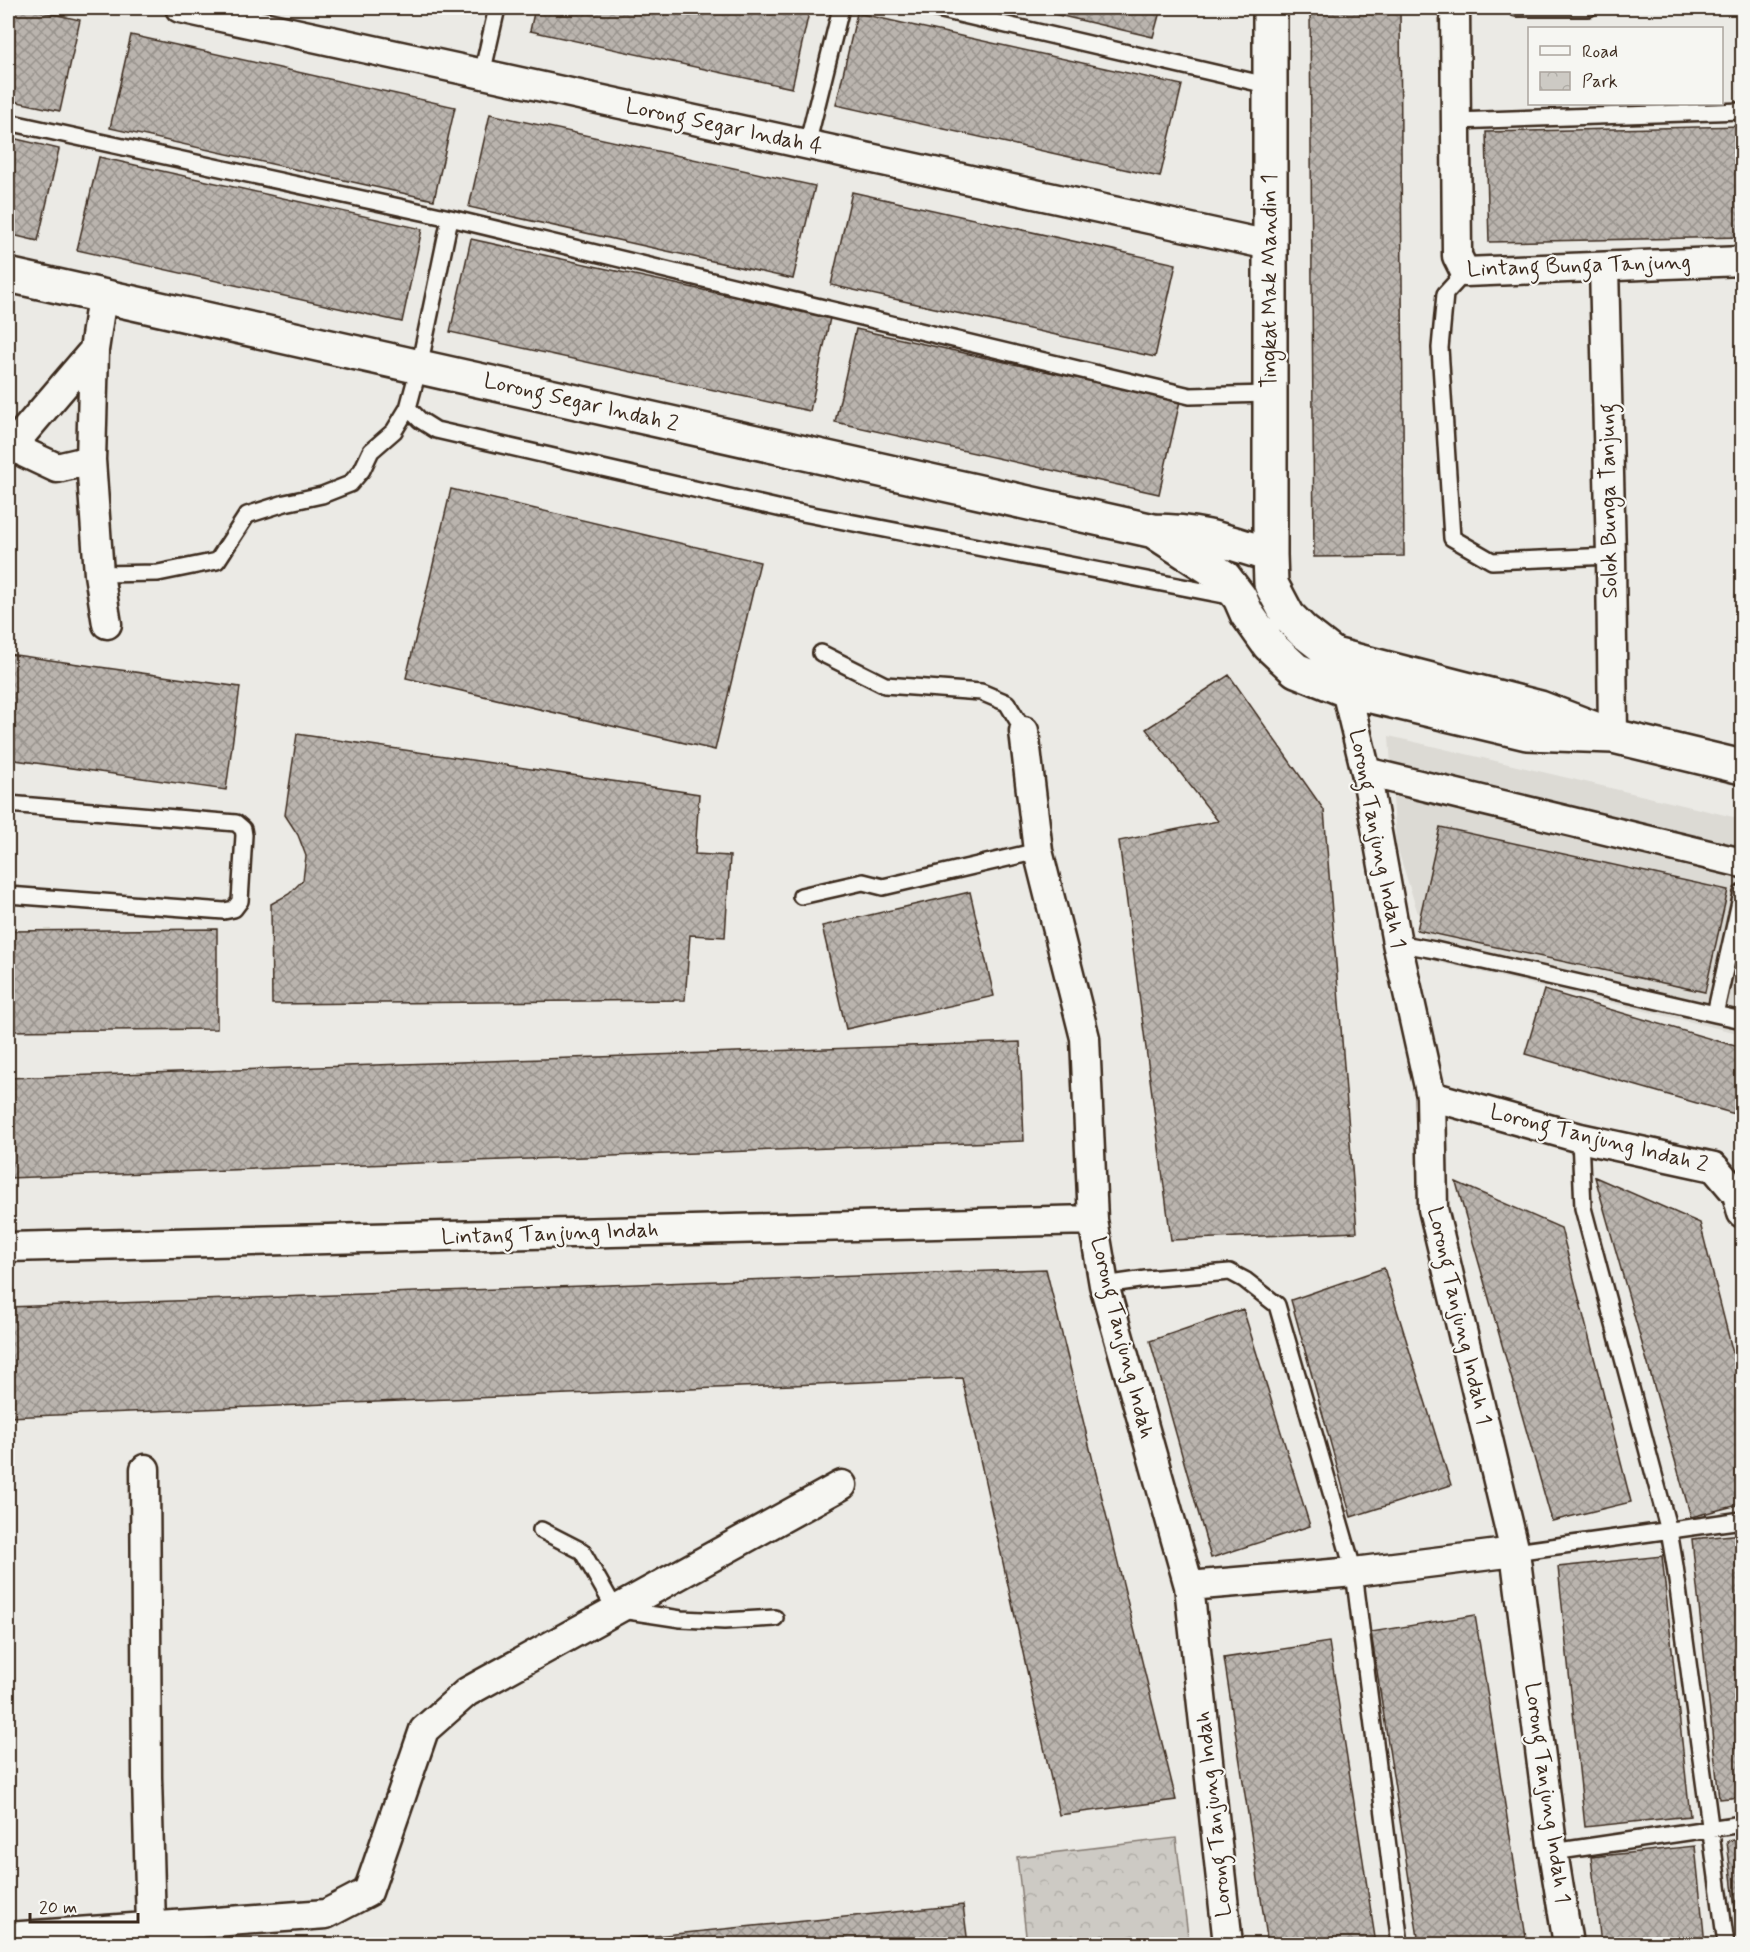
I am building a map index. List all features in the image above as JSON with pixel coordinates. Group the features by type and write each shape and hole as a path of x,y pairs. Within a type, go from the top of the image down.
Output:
{"street":[{"name":"Lorong Segar Indah 4","path":"180,8 1269,245"},
{"name":"Tingkat Mak Mandin 1","path":"1270,8 1270,584 1288,616 1334,655 1540,708 1613,736"},
{"name":"Lintang Bunga Tanjung","path":"1455,8 1457,256 1465,272 1743,261"},
{"name":"Solok Bunga Tanjung","path":"1604,267 1613,736"},
{"name":"Lorong Segar Indah 2","path":"8,275 1154,531"},
{"path":"102,296 94,350 92,460 99,574 107,624"},
{"path":"92,460 57,468 25,453 18,439 94,350"},
{"path":"1154,531 1182,531 1210,536 1270,555"},
{"path":"1154,531 1224,577 1269,645 1296,670 1346,690 1527,733 1613,736 1743,767"},
{"name":"Lorong Tanjung Indah 1","path":"1346,690 1366,772 1396,943 1431,1096 1432,1209 1515,1552 1553,1851 1568,1944"},
{"name":"Lorong Tanjung Indah","path":"1024,731 1038,851 1085,1038 1094,1220 1104,1285 1189,1586 1228,1944"},
{"path":"1366,772 1743,863"},
{"name":"Lorong Tanjung Indah 2","path":"1431,1096 1580,1138 1714,1167 1737,1194 1743,1213"},
{"name":"Lintang Tanjung Indah","path":"8,1247 1094,1220"},
{"path":"145,1469 147,1777 151,1926"},
{"path":"8,1936 326,1914 368,1892 424,1730 467,1692 615,1608 842,1485"},
{"path":"1189,1586 1354,1572 1515,1552"}],"lane":[{"path":"482,74 497,8"},
{"path":"807,145 841,8"},
{"path":"933,8 1270,86"},
{"path":"1516,8 1589,8"},
{"path":"1456,121 1743,111"},
{"path":"8,122 450,218 1190,396 1269,394"},
{"path":"99,574 158,573 218,561 247,515 285,503 322,495 350,484 362,470 371,451 394,432 408,408 419,367 450,218"},
{"path":"1465,272 1445,294 1440,348 1452,538 1492,561 1611,556"},
{"path":"408,408 420,420 436,430 782,509 1240,598"},
{"path":"821,653 885,685 981,692 1007,703 1024,731"},
{"path":"8,804 236,823 243,829 244,835 240,901 234,909 224,911 8,895"},
{"path":"801,896 863,882 883,887 1038,851"},
{"path":"1715,1014 1743,893"},
{"path":"1396,943 1743,1020"},
{"path":"1580,1138 1583,1208 1669,1531 1676,1566 1726,1944"},
{"path":"1104,1285 1230,1272 1245,1280 1276,1305 1354,1572 1400,1944"},
{"path":"1515,1552 1743,1520"},
{"path":"541,1530 582,1551 615,1608 681,1619 724,1621 775,1618"},
{"path":"1553,1851 1743,1824"}],"shaded area":[{"path":"1389,736 1742,819 1742,1034 1433,961 1396,844"}],"green space":[{"path":"1176,1838 1189,1944 1027,1944 1017,1857"}],"building":[{"path":"8,8 26,8 80,20 60,111 8,100"},
{"path":"535,8 810,8 792,88 530,31"},
{"path":"1028,8 1161,8 1153,37"},
{"path":"1310,8 1400,8 1404,556 1314,557"},
{"path":"857,13 1182,85 1160,177 836,105"},
{"path":"131,35 455,107 434,200 110,128"},
{"path":"490,114 815,186 793,279 469,207"},
{"path":"1742,126 1742,237 1489,242 1486,132"},
{"path":"8,137 59,149 38,241 8,234"},
{"path":"99,157 422,229 402,322 77,250"},
{"path":"852,192 1176,264 1155,357 831,285"},
{"path":"471,239 830,318 810,411 450,332"},
{"path":"856,329 1180,401 1159,494 835,422"},
{"path":"451,489 760,562 715,750 406,678"},
{"path":"8,654 240,687 226,790 8,759"},
{"path":"1229,675 1324,810 1357,1232 1171,1240 1119,841 1218,821 1146,729"},
{"path":"297,734 699,794 695,854 730,856 725,937 690,935 685,1000 272,1004 271,904 289,894 303,880 306,856 298,835 285,815"},
{"path":"1440,827 1728,890 1705,992 1417,930"},
{"path":"970,892 994,996 846,1029 822,926"},
{"path":"217,929 217,1029 8,1031 8,931"},
{"path":"1544,990 1742,1048 1742,1116 1525,1054"},
{"path":"1020,1042 1024,1141 8,1178 8,1078"},
{"path":"1595,1177 1700,1223 1742,1389 1742,1504 1691,1517"},
{"path":"1456,1182 1561,1228 1631,1502 1552,1521"},
{"path":"1384,1268 1451,1485 1351,1517 1291,1300"},
{"path":"1046,1269 1176,1800 1059,1815 962,1378 8,1417 8,1307"},
{"path":"1243,1309 1310,1526 1211,1558 1150,1341"},
{"path":"1742,1534 1742,1797 1719,1799 1692,1539"},
{"path":"1662,1556 1690,1816 1585,1827 1558,1567"},
{"path":"1475,1615 1527,1944 1419,1944 1371,1632"},
{"path":"1329,1642 1376,1944 1268,1944 1224,1658"},
{"path":"1742,1839 1742,1944 1739,1944 1727,1841"},
{"path":"1695,1846 1705,1944 1601,1944 1591,1857"},
{"path":"963,1905 968,1944 576,1944"}]}
